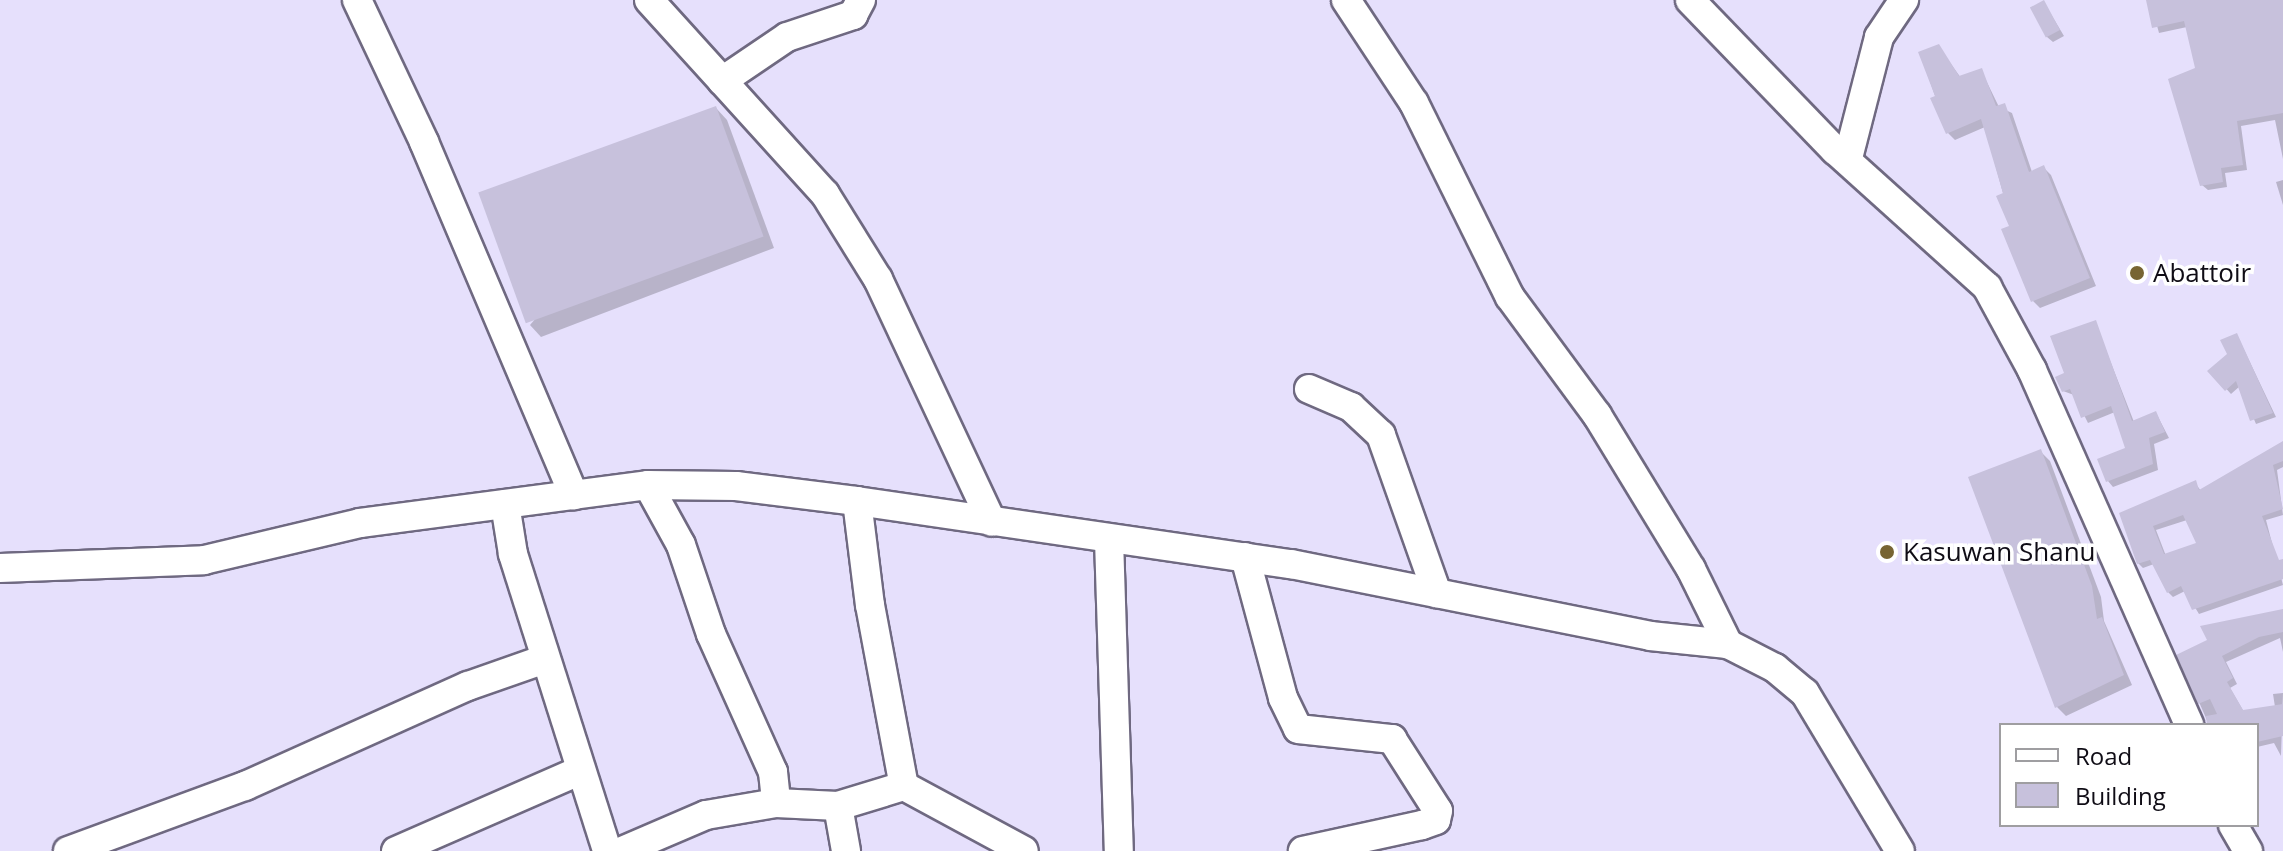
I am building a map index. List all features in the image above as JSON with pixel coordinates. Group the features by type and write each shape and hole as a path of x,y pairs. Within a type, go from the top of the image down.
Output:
{"street":[{"path":"357,0 424,142 574,495"},
{"path":"649,0 825,194 878,279 992,522"},
{"path":"722,81 787,37 853,15 861,0"},
{"path":"1346,0 1414,103 1510,297 1597,415 1691,569 1728,644"},
{"path":"1690,0 1848,158 1987,287 2032,370 2188,723"},
{"path":"1848,158 1879,37 1904,0"},
{"path":"1309,389 1351,407 1381,435 1437,593"},
{"path":"648,485 681,545 711,634 773,772 776,803"},
{"path":"0,568 204,560 360,523 648,485 736,486 1245,557 1650,636 1728,644 1775,668 1805,693 1900,851"},
{"path":"857,501 870,605 904,786"},
{"path":"505,504 513,554 579,771 607,851"},
{"path":"1109,539 1119,851"},
{"path":"1245,557 1283,698 1298,729 1392,739 1438,811 1436,820 1422,825 1303,851"},
{"path":"68,851 245,786 468,686 545,659"},
{"path":"396,851 579,771"},
{"path":"622,851 706,815 776,803 838,806 904,786 1024,851"},
{"path":"838,806 846,851"},
{"path":"2234,827 2248,851"}],"building":[{"path":"2044,0 2060,30 2046,38 2030,8"},
{"path":"2146,0 2283,0 2283,113 2237,121 2243,165 2221,168 2223,182 2200,186 2168,79 2195,68 2184,21 2152,28"},
{"path":"1939,44 1959,76 1982,68 1996,106 2005,103 2029,172 2044,165 2090,278 2031,302 2001,229 2009,226 1996,196 2003,193 1981,119 1946,134 1930,98 1935,96 1918,52"},
{"path":"716,106 764,237 526,323 478,193"},
{"path":"2096,320 2132,421 2156,411 2165,432 2149,438 2153,464 2106,482 2097,459 2125,448 2111,406 2081,418 2070,389 2062,392 2055,377 2064,373 2050,336"},
{"path":"2237,333 2273,413 2250,421 2236,381 2225,391 2207,371 2227,354 2220,340"},
{"path":"2283,441 2283,461 2273,465 2283,509 2262,516 2279,560 2283,559 2283,579 2192,610 2181,586 2167,593 2150,560 2137,564 2119,513 2196,480 2199,490","holes":["2183,515 2196,543 2164,554 2153,526"]},
{"path":"2041,449 2092,586 2097,619 2102,617 2124,675 2055,708 1968,477"},
{"path":"2283,609 2283,632 2259,637 2222,656 2233,678 2227,682 2243,710 2283,704 2283,736 2259,742 2259,723 2207,723 2206,716 2217,714 2210,699 2198,704 2176,655 2207,640 2200,626"}],"place":[{"name":"Abattoir","path":"2137,273"},
{"name":"Kasuwan Shanu","path":"1887,552"}]}
